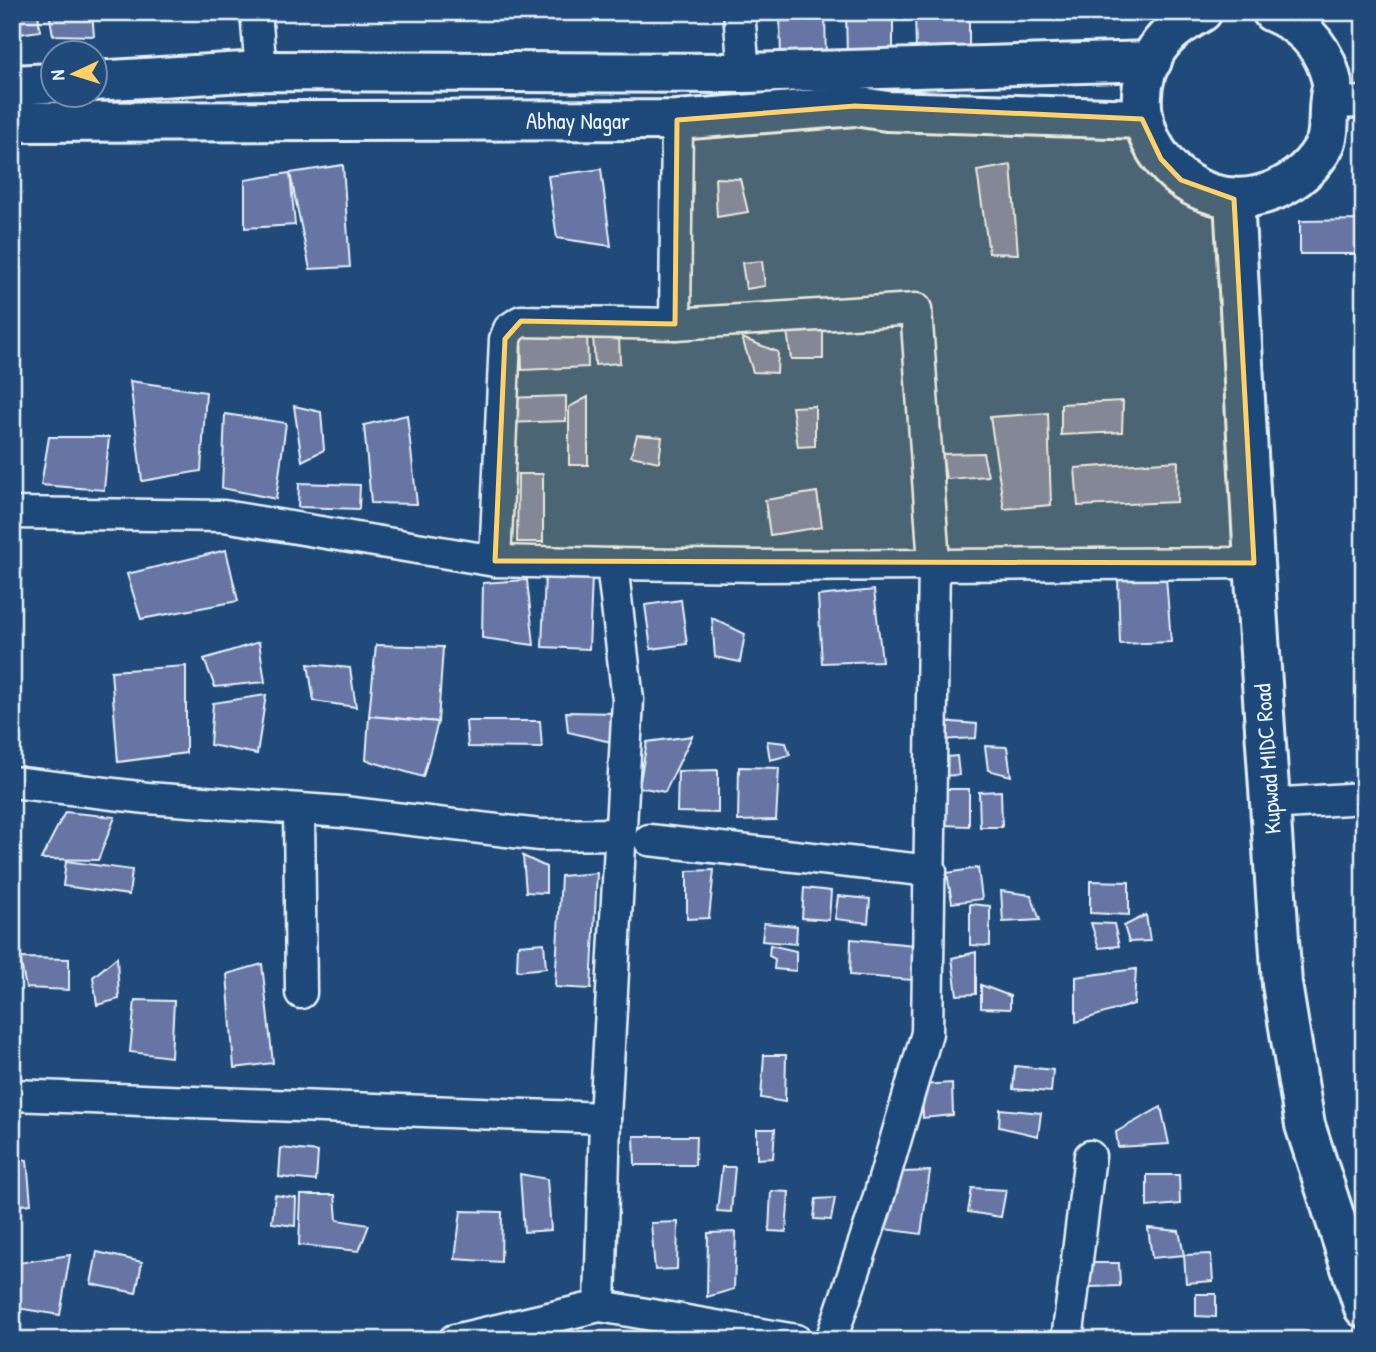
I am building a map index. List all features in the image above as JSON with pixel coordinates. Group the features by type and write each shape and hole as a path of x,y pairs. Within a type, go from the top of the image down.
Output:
{"main road":[{"path":"1202,12 1178,26 1158,49 1146,76 1142,119 1161,159 1181,180 1206,193 1234,199 1262,195 1288,184 1310,166 1346,103 1333,86 1325,59 1309,36 1287,18 1272,12"},
{"path":"108,80 261,71 744,73 1152,61"},
{"path":"12,85 38,84"},
{"name":"Abhay Nagar","path":"12,122 677,120 855,106 887,111 1142,119"},
{"name":"Kupwad MIDC Road","path":"1234,199 1254,563 1282,984 1305,1125 1364,1308"}],"street":[{"path":"256,12 261,71"},
{"path":"739,12 744,73"},
{"path":"675,324 677,120"},
{"path":"495,561 505,339 509,329 521,321 675,324 916,309 934,563 927,1033 874,1213 831,1340"},
{"path":"12,513 224,516 495,561 760,566 1254,563"},
{"path":"600,1306 605,1118 628,700 612,564"},
{"path":"12,782 147,798 343,812 540,835 620,834"},
{"path":"1269,804 1364,798"},
{"path":"299,810 301,993"},
{"path":"649,839 931,871"},
{"path":"12,1095 605,1118"},
{"path":"1067,1340 1090,1156"},
{"path":"453,1340 560,1328 600,1306 796,1340"}],"highlighted area":[{"path":"855,106 1142,119 1161,159 1181,180 1234,199 1254,563 495,561 505,339 521,321 675,324 677,120"}],"building":[{"path":"17,12 38,12 40,31 19,34"},
{"path":"49,12 92,12 94,36 53,35"},
{"path":"269,12 329,12 269,16"},
{"path":"616,12 657,12 615,17"},
{"path":"780,12 825,12 826,63 781,63"},
{"path":"846,12 893,12 893,56 847,56"},
{"path":"915,12 969,12 969,50 916,51"},
{"path":"343,165 350,267 310,269 290,173"},
{"path":"1011,165 1018,254 989,253 977,171"},
{"path":"601,169 611,246 557,238 548,176"},
{"path":"290,173 295,225 245,228 245,180"},
{"path":"715,178 740,179 748,212 717,217"},
{"path":"1364,220 1364,254 1300,254 1300,221"},
{"path":"762,261 765,286 746,289 742,263"},
{"path":"823,323 823,359 791,359 786,324"},
{"path":"587,331 588,367 522,370 521,333"},
{"path":"593,336 619,337 620,363 595,365"},
{"path":"742,338 778,352 777,373 753,372"},
{"path":"130,381 206,392 201,471 142,481"},
{"path":"566,396 566,421 505,423 505,398"},
{"path":"588,397 588,465 569,465 569,407"},
{"path":"1123,401 1122,432 1061,435 1061,404"},
{"path":"294,406 321,412 324,450 302,461"},
{"path":"815,406 815,446 798,447 792,407"},
{"path":"1048,413 1051,505 1004,509 990,417"},
{"path":"225,414 286,423 276,499 222,488"},
{"path":"407,415 417,504 371,503 364,425"},
{"path":"637,435 662,437 659,462 631,456"},
{"path":"49,437 109,437 104,490 41,485"},
{"path":"983,453 988,476 946,479 942,454"},
{"path":"1178,461 1177,502 1078,506 1075,468"},
{"path":"518,474 543,474 543,542 517,542"},
{"path":"299,483 360,485 359,509 298,507"},
{"path":"817,492 822,527 770,535 765,500"},
{"path":"226,550 238,601 141,619 127,574"},
{"path":"545,575 592,577 589,649 542,647"},
{"path":"1166,577 1171,642 1120,644 1118,578"},
{"path":"527,580 534,645 482,638 483,583"},
{"path":"874,590 882,661 822,663 818,596"},
{"path":"681,600 687,644 651,649 645,605"},
{"path":"712,618 745,634 740,662 715,657"},
{"path":"259,642 265,682 215,687 204,659"},
{"path":"376,645 443,647 438,722 369,716"},
{"path":"308,664 350,668 356,707 314,701"},
{"path":"186,666 186,753 118,762 111,671"},
{"path":"266,695 257,754 210,745 213,703"},
{"path":"566,712 617,713 611,742 568,732"},
{"path":"369,716 438,722 423,777 366,760"},
{"path":"466,721 540,721 542,748 468,747"},
{"path":"940,721 977,724 976,738 939,740"},
{"path":"692,736 665,792 639,787 647,742"},
{"path":"767,741 786,743 790,755 770,760"},
{"path":"985,746 1007,747 1011,776 988,770"},
{"path":"957,756 959,775 937,776 935,758"},
{"path":"739,767 779,768 776,820 738,821"},
{"path":"718,770 718,813 677,812 678,771"},
{"path":"942,789 969,789 969,826 942,825"},
{"path":"1001,791 1002,827 980,827 979,792"},
{"path":"65,812 115,817 98,860 41,859"},
{"path":"523,856 546,867 546,893 526,892"},
{"path":"66,861 132,870 129,895 63,886"},
{"path":"978,868 982,899 952,903 947,873"},
{"path":"714,870 709,918 687,919 687,871"},
{"path":"597,873 591,989 555,987 561,876"},
{"path":"1090,881 1129,882 1129,915 1090,913"},
{"path":"804,888 831,891 829,920 802,918"},
{"path":"1001,891 1031,895 1040,920 1003,922"},
{"path":"838,896 870,899 868,923 835,919"},
{"path":"970,904 990,906 990,946 970,945"},
{"path":"1146,915 1150,941 1129,942 1124,926"},
{"path":"764,923 797,926 796,944 762,941"},
{"path":"1091,923 1114,924 1119,946 1099,948"},
{"path":"851,939 914,945 912,980 850,975"},
{"path":"544,943 546,968 517,971 518,945"},
{"path":"770,945 796,951 796,971 774,969 775,959 769,956"},
{"path":"976,952 976,994 957,995 952,958"},
{"path":"117,957 119,999 97,1005 93,977"},
{"path":"20,958 69,959 69,990 26,988"},
{"path":"262,964 273,1063 234,1068 227,974"},
{"path":"1136,969 1134,1004 1076,1022 1076,977"},
{"path":"981,985 1010,996 1010,1009 981,1008"},
{"path":"135,1000 174,1001 171,1057 130,1052"},
{"path":"764,1055 786,1055 785,1102 761,1098"},
{"path":"1015,1066 1053,1070 1051,1092 1013,1089"},
{"path":"952,1083 953,1115 923,1118 922,1085"},
{"path":"1161,1107 1169,1144 1118,1147 1116,1132"},
{"path":"1000,1109 1041,1113 1038,1136 999,1127"},
{"path":"757,1129 775,1129 773,1158 757,1159"},
{"path":"634,1136 696,1136 695,1165 635,1165"},
{"path":"281,1148 318,1152 316,1181 279,1177"},
{"path":"12,1157 27,1160 31,1204 12,1206"},
{"path":"722,1167 735,1167 731,1212 717,1211"},
{"path":"930,1171 921,1234 884,1229 902,1172"},
{"path":"520,1174 547,1179 551,1230 524,1232"},
{"path":"1147,1175 1179,1175 1180,1204 1147,1207"},
{"path":"972,1188 1006,1190 1001,1217 968,1212"},
{"path":"771,1191 789,1192 786,1232 769,1231"},
{"path":"275,1195 296,1198 295,1226 272,1223"},
{"path":"301,1195 335,1195 337,1220 369,1225 359,1251 299,1245"},
{"path":"835,1198 831,1220 814,1219 816,1199"},
{"path":"461,1211 502,1212 501,1262 455,1259"},
{"path":"678,1222 677,1269 655,1270 651,1223"},
{"path":"1148,1228 1179,1231 1184,1255 1152,1258"},
{"path":"736,1232 734,1289 707,1297 708,1233"},
{"path":"97,1252 142,1262 136,1293 91,1284"},
{"path":"1211,1254 1213,1281 1186,1283 1184,1255"},
{"path":"70,1255 60,1315 17,1308 12,1264"},
{"path":"1090,1263 1119,1263 1120,1286 1090,1287"},
{"path":"1196,1294 1216,1294 1216,1317 1196,1316"}]}
